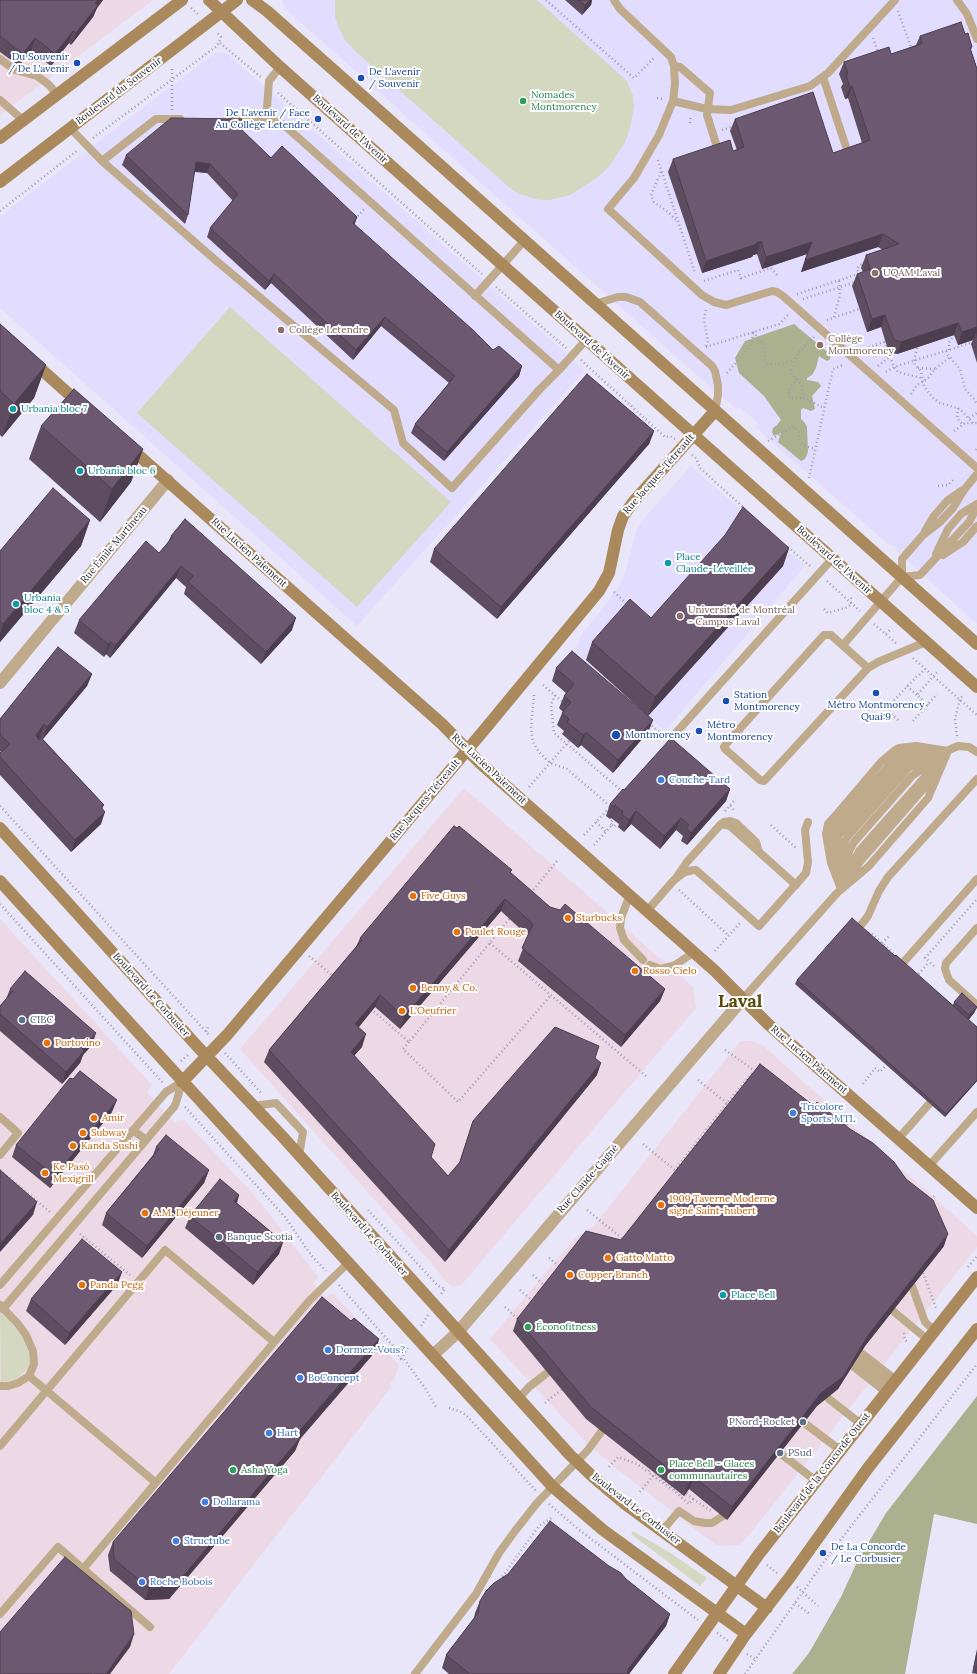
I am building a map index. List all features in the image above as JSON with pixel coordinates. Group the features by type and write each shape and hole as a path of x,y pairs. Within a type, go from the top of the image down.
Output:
{"street":[{"path":"0,138 182,0"},
{"name":"Boulevard de l'Avenir","path":"209,0 241,32 977,687"},
{"name":"Boulevard du Souvenir","path":"0,182 237,0"},
{"path":"252,0 267,11 977,644"},
{"path":"23,353 92,414"},
{"name":"Rue Jacques-Tétreault","path":"182,1082 207,1056 604,586 609,573 618,530 623,516 634,501 715,410"},
{"name":"Rue Lucien Paiement","path":"118,437 442,724 467,750 629,897 715,971 742,1000 977,1208"},
{"name":"Rue Émile Martineau","path":"0,683 168,480"},
{"name":"Boulevard Le Corbusier","path":"0,828 518,1399 577,1462 610,1492 767,1608"},
{"path":"0,881 553,1487 603,1530 746,1634"},
{"name":"Rue Claude-Gagné","path":"433,1355 458,1332 742,1000"},
{"name":"Boulevard de la Concorde Ouest","path":"674,1674 736,1585 840,1450 977,1277"},
{"path":"719,1674 746,1634 767,1608 868,1468 977,1329"}],"lane":[{"path":"614,0 620,9 671,57 674,66 675,84 673,101 663,128 637,173 608,209 702,295 714,302 726,305 772,291 783,296 977,468"},
{"path":"957,0 973,16 977,39"},
{"path":"673,101 707,109 724,110 811,90 896,4"},
{"path":"0,59 15,70 37,76 48,84 58,95"},
{"path":"266,120 269,81 280,66"},
{"path":"674,66 680,67 710,93 707,109 718,150"},
{"path":"823,77 846,147"},
{"path":"0,100 24,121"},
{"path":"102,161 156,119 187,119"},
{"path":"224,120 275,120 284,125 559,370"},
{"path":"70,128 102,161 213,258 394,410 403,443 452,488 586,340"},
{"path":"475,296 524,241"},
{"path":"595,304 618,297 626,297 640,302 712,366 715,371 718,385 715,410"},
{"path":"902,577 902,559 923,535 936,513 947,502 964,490 977,474"},
{"path":"843,645 902,577 920,575 969,522 977,505"},
{"path":"932,562 963,542 977,526"},
{"path":"672,738 832,559"},
{"path":"868,668 831,635 824,635 724,747 727,752 760,780 765,780 868,668 878,662 926,642"},
{"path":"841,889 836,844 839,834 902,763 906,760 948,750 958,746 969,747 977,752"},
{"path":"841,889 831,863 828,849 826,834 828,824 891,753 908,747 948,750"},
{"path":"742,1000 841,889 859,863 926,787 948,750"},
{"path":"841,889 847,867 849,850 854,842 912,776 948,750"},
{"path":"847,942 868,916 879,891 888,877 977,779"},
{"path":"647,911 721,824 730,821 736,823 756,842 759,852 796,885"},
{"path":"674,880 688,871 696,870 759,926 808,870 805,830 808,822"},
{"path":"902,964 977,879"},
{"path":"629,897 621,918 620,928 624,940 643,960"},
{"path":"977,928 946,963 944,969 949,980 977,1005"},
{"path":"650,965 660,970 675,965 694,953"},
{"path":"0,1284 166,1092 182,1082"},
{"path":"0,1386 8,1386 18,1383 29,1376 34,1364 33,1351 26,1335 2,1307 176,1103 182,1082"},
{"path":"898,1139 930,1103"},
{"path":"253,1106 276,1104 303,1132 299,1156"},
{"path":"929,1166 977,1112"},
{"path":"0,1118 18,1133 0,1155"},
{"path":"133,1130 146,1140"},
{"path":"0,1446 165,1250 274,1342"},
{"path":"83,1569 313,1296 348,1263"},
{"path":"912,1286 931,1335"},
{"path":"892,1311 931,1335"},
{"path":"891,1386 857,1359 891,1386"},
{"path":"518,1399 529,1387 547,1373"},
{"path":"29,1376 155,1482"},
{"path":"829,1399 861,1424"},
{"path":"803,1422 840,1450"},
{"path":"414,1674 476,1594 499,1553 515,1531 537,1503 577,1462 601,1432"},
{"path":"780,1453 816,1481"},
{"path":"662,1531 679,1511 694,1520 705,1523 712,1523 723,1516"},
{"path":"0,1614 58,1548 150,1627"}],"path":[{"path":"546,0 634,78 654,57"},
{"path":"896,4 914,57"},
{"path":"872,36 879,54"},
{"path":"94,137 220,43 221,37"},
{"path":"220,43 260,77"},
{"path":"172,68 172,113"},
{"name":"Boulevard de l'Avenir","path":"278,93 482,275"},
{"path":"720,131 742,123"},
{"path":"0,212 77,151"},
{"path":"658,160 695,273"},
{"path":"661,171 651,195 654,202 668,212 678,223"},
{"path":"351,224 362,211"},
{"path":"803,299 861,280 857,268 869,258"},
{"path":"692,264 698,261"},
{"path":"704,281 738,270 741,278 770,268 779,277"},
{"path":"798,294 863,272"},
{"path":"834,317 840,295 839,280"},
{"name":"Boulevard de l'Avenir","path":"495,286 566,348"},
{"path":"827,320 859,308"},
{"path":"706,310 704,321 708,341 705,347 779,324 788,315"},
{"path":"753,332 765,346 764,358 768,364 782,364 794,360"},
{"path":"726,373 749,348 752,343 753,332"},
{"path":"954,335 949,342 948,350 950,357 960,369 965,389 975,400 977,405"},
{"path":"804,398 801,384 792,374 791,370 798,352 814,337"},
{"path":"886,372 894,367 977,341"},
{"path":"861,350 884,342 894,367 898,372 921,378"},
{"path":"917,348 914,361 920,371 923,382 934,399 940,403 958,408 975,423"},
{"path":"878,366 890,358 893,354"},
{"path":"911,394 916,386 923,382 935,369 950,357"},
{"name":"Boulevard de l'Avenir","path":"581,361 665,437 670,436"},
{"path":"809,478 833,369 844,365"},
{"path":"918,368 935,369"},
{"path":"797,379 788,390 788,396 793,398 804,398 824,408"},
{"path":"958,408 957,418 962,424"},
{"path":"969,418 977,413"},
{"path":"954,431 962,424 975,423"},
{"path":"768,441 793,428 796,428 803,445 816,449"},
{"path":"697,461 700,468 750,514"},
{"path":"938,486 948,485 955,478"},
{"name":"Boulevard de l'Avenir","path":"784,543 812,568"},
{"name":"Boulevard de l'Avenir","path":"826,580 851,604"},
{"path":"614,592 630,606"},
{"path":"824,609 828,613 848,607 851,604 851,596 847,600"},
{"path":"886,634 890,630"},
{"path":"882,631 899,646"},
{"path":"913,658 977,715"},
{"path":"898,720 886,709 925,669"},
{"path":"917,695 938,671"},
{"path":"543,684 564,703"},
{"path":"907,686 928,705"},
{"path":"913,722 937,694"},
{"path":"958,746 955,719 960,699 964,694"},
{"path":"556,695 551,706 552,728 556,737 623,792 619,797"},
{"path":"534,696 531,714 532,735 539,752 550,763 567,769 610,806"},
{"path":"646,720 672,738"},
{"path":"529,787 569,740"},
{"path":"722,815 734,801"},
{"path":"584,835 615,802"},
{"name":"Boulevard Le Corbusier","path":"0,806 200,1026"},
{"path":"594,845 612,825 610,823 613,820"},
{"path":"596,822 606,832"},
{"path":"612,825 614,827 617,823"},
{"path":"772,825 797,848"},
{"path":"528,896 557,861"},
{"path":"674,894 678,890 729,936"},
{"path":"936,968 925,958 977,899"},
{"path":"0,904 158,1078"},
{"path":"514,914 403,1049 458,1102 551,995"},
{"path":"715,951 741,922"},
{"path":"870,932 895,955"},
{"path":"882,944 889,936"},
{"path":"490,943 647,1077"},
{"path":"308,955 335,978"},
{"path":"916,977 930,962"},
{"path":"369,1007 409,1042"},
{"path":"157,1084 197,1046 206,1035 205,1031 208,1027"},
{"path":"725,1050 754,1071"},
{"path":"216,1066 230,1052"},
{"path":"227,1055 263,1095"},
{"path":"863,1084 876,1068 880,1072 886,1065"},
{"path":"643,1144 676,1171 754,1071 761,1070"},
{"path":"698,1080 731,1107"},
{"path":"186,1113 194,1095"},
{"path":"821,1112 830,1103"},
{"path":"191,1112 285,1217 311,1255 322,1266"},
{"path":"842,1130 850,1120"},
{"path":"928,1204 935,1195"},
{"name":"Boulevard Le Corbusier","path":"365,1207 438,1286 444,1288"},
{"path":"587,1210 624,1240"},
{"path":"619,1243 624,1240 627,1233"},
{"path":"549,1258 562,1269"},
{"path":"923,1273 936,1308"},
{"path":"533,1275 547,1288"},
{"path":"344,1290 394,1347 401,1359 404,1359 425,1388 437,1409"},
{"path":"520,1290 535,1303"},
{"path":"505,1307 521,1321"},
{"path":"745,1674 795,1603 870,1502 977,1364"},
{"path":"545,1404 561,1390"},
{"path":"449,1408 466,1415 529,1485"},
{"path":"609,1467 618,1457 629,1458 648,1471 689,1504 694,1499"},
{"path":"640,1492 655,1474 684,1496 686,1493 710,1511 714,1512 716,1510"},
{"path":"704,1507 707,1503"},
{"path":"558,1513 616,1559 707,1626 755,1659"},
{"path":"498,1582 540,1526 553,1517"},
{"path":"765,1564 776,1572"},
{"path":"803,1592 818,1606"},
{"path":"795,1603 811,1614"}],"shaded area":[{"path":"0,0 153,0 0,115"},
{"name":"Collège Montmorency","path":"282,0 977,0 977,624 897,551 895,546 889,545 775,445 756,427 759,424 740,407 737,409 708,385 372,86 375,83 369,77 367,79 359,74 286,10"},
{"name":"Collège Letendre","path":"225,52 585,370 357,626 0,308 0,216 215,53"},
{"name":"Université de Montréal - Campus Laval","path":"691,466 805,566 665,731 575,651 581,636 620,585 625,573 637,528 644,518"},
{"path":"464,788 693,987 696,1008 464,1282 461,1285 451,1286 240,1049"},
{"path":"0,919 152,1085 147,1092 175,1123 183,1119 253,1194 318,1277 313,1283 325,1298 333,1293 398,1364 395,1377 390,1384 392,1386 169,1674 0,1674"},
{"name":"Place Bell","path":"745,1041 761,1044 974,1233 977,1237 977,1247 753,1530 738,1545 722,1546 715,1544 700,1533 613,1466 585,1441 490,1339 574,1239 593,1227 733,1050 740,1042"}],"green space":[{"name":"Nomades Montmorency","path":"335,0 537,0 627,81 633,96 634,107 629,132 624,144 608,168 597,178 570,195 550,200 540,200 519,194 511,189 355,51 345,40 338,26 335,17"},
{"path":"230,307 451,502 357,607 137,413"},
{"path":"794,324 830,354 830,359 827,361 819,356 816,368 812,375 807,378 807,380 818,382 821,386 812,396 815,409 811,411 803,408 801,410 801,419 807,427 808,452 805,459 801,461 778,442 781,433 774,436 772,432 773,428 781,420 764,396 739,373 735,358 745,341"},
{"path":"0,1311 23,1336 32,1364 15,1380 1,1382"},
{"path":"977,1396 977,1524 934,1514 905,1674 792,1674 809,1653 841,1597 857,1562 886,1513"},
{"path":"633,1531 669,1552 707,1578 700,1586 631,1534"}],"building":[{"path":"0,0 98,0 95,3 98,5 76,33 73,31 55,54 35,38 23,54 0,36"},
{"path":"579,0 590,0 585,5"},
{"path":"961,22 965,34 968,33 972,47 970,48 977,69 977,327 962,332 958,323 901,342 893,338 885,315 872,319 857,274 870,269 866,255 899,244 883,234 805,260 812,242 766,257 761,241 756,243 757,244 706,261 673,159 730,140 733,151 744,147 735,119 813,92 833,153 870,140 852,86 850,87 846,75 848,74 844,62 889,47 891,54 919,45 922,43 920,36"},
{"path":"171,118 242,119 242,130 271,158 282,146 357,217 353,223 473,330 493,350 499,346 522,366 447,452 415,424 455,376 385,317 356,350 274,274 269,281 210,228 238,194 210,164 196,162 188,215 126,155"},
{"path":"0,324 46,365 14,404 0,391"},
{"path":"587,374 654,431 501,607 434,549"},
{"path":"74,389 143,449 112,489 41,426"},
{"name":"Urbania bloc 4 & 5","path":"53,488 90,520 3,624 0,621 0,551"},
{"path":"743,507 789,548 655,697 592,642 630,599 651,618 725,535"},
{"path":"185,519 296,618 266,652 188,582 193,576 181,566 115,646 111,642 108,644 79,620 146,541 159,553 173,537 171,536"},
{"path":"58,647 92,674 47,727 44,724 36,735 39,740 41,738 104,805 101,807 105,812 75,840 0,757 0,753 10,744 0,735 0,719"},
{"name":"Montmorency","path":"572,651 653,720 618,760 586,732 583,735 567,722 569,719 562,713 571,702 564,696 574,684 556,668"},
{"name":"Montmorency","path":"671,738 730,789 691,833 686,828 689,825 681,818 664,836 636,811 629,820 615,805 614,807 610,804"},
{"path":"454,826 457,828 459,826 512,870 510,872 550,907 560,910 565,904 665,989 625,1035 522,948 533,924 505,899 404,1017 380,995 355,1024 366,1034 351,1052 435,1144 431,1157 448,1176 460,1162 473,1121 555,1027 599,1046 595,1058 601,1063 449,1250 269,1050 362,940 360,938"},
{"path":"852,918 977,1027 977,1080 946,1114 797,980"},
{"path":"25,971 96,1033 82,1049 84,1051 66,1072 0,1014 0,1006 13,991 10,989"},
{"path":"962,993 977,1007 969,1015 954,1002"},
{"name":"Place Bell","path":"760,1064 814,1106 817,1102 850,1129 873,1143 894,1162 906,1179 933,1200 948,1234 869,1334 843,1377 821,1393 732,1507 694,1477 688,1484 591,1407 517,1319 586,1231 621,1240"},
{"path":"80,1071 117,1100 55,1176 16,1145 70,1078 73,1079"},
{"path":"166,1135 209,1170 147,1246 106,1213 159,1149 156,1147"},
{"path":"0,1170 37,1202 0,1244"},
{"path":"220,1179 239,1195 234,1201 283,1242 257,1272 190,1216"},
{"path":"82,1239 122,1272 69,1333 31,1299"},
{"path":"322,1297 351,1321 354,1318 379,1339 296,1435 300,1438 174,1587 149,1588 114,1559 113,1542"},
{"path":"550,1521 609,1566 621,1573 626,1579 670,1614 629,1668 627,1674 470,1674 446,1655 478,1613 480,1601 486,1591 494,1583 508,1574"},
{"path":"65,1557 131,1611 134,1634 106,1674 0,1674 0,1632"},
{"path":"977,1653 977,1667 974,1667"}],"place":[{"name":"Du Souvenir / De L'avenir","path":"77,63"},
{"name":"De L'avenir / Souvenir","path":"361,78"},
{"name":"Nomades Montmorency","path":"523,101"},
{"name":"De L'avenir / Face Au Collège Letendre","path":"318,119"},
{"name":"UQAM Laval","path":"875,273"},
{"name":"Collège Letendre","path":"281,330"},
{"name":"Collège Montmorency","path":"820,345"},
{"name":"Urbania bloc 7","path":"13,409"},
{"name":"Urbania bloc 6","path":"80,471"},
{"name":"Place Claude-Léveillée","path":"668,563"},
{"name":"Urbania bloc 4 & 5","path":"16,604"},
{"name":"Université de Montréal - Campus Laval","path":"680,616"},
{"name":"Métro Montmorency Quai:9","path":"876,693"},
{"name":"Station Montmorency","path":"726,701"},
{"name":"Métro Montmorency","path":"699,731"},
{"name":"Montmorency","path":"616,735"},
{"name":"Couche-Tard","path":"661,780"},
{"name":"Five Guys","path":"413,896"},
{"name":"Starbucks","path":"568,918"},
{"name":"Poulet Rouge","path":"457,932"},
{"name":"Rosso Cielo","path":"635,971"},
{"name":"Benny & Co.","path":"413,988"},
{"name":"L'Oeufrier","path":"402,1011"},
{"name":"CIBC","path":"22,1020"},
{"name":"Portovino","path":"47,1043"},
{"name":"Tricolore Sports MTL","path":"793,1113"},
{"name":"Amir","path":"94,1118"},
{"name":"Subway","path":"83,1133"},
{"name":"Kanda Sushi","path":"73,1146"},
{"name":"Ke Pasó Mexigrill","path":"45,1173"},
{"name":"1909 Taverne Moderne signé Saint-hubert","path":"661,1205"},
{"name":"A.M. Déjeuner","path":"145,1213"},
{"name":"Banque Scotia","path":"219,1237"},
{"name":"Gatto Matto","path":"608,1258"},
{"name":"Copper Branch","path":"570,1275"},
{"name":"Panda Pegg","path":"82,1285"},
{"name":"Place Bell","path":"723,1295"},
{"name":"Éconofitness","path":"528,1327"},
{"name":"Dormez-Vous?","path":"328,1350"},
{"name":"BoConcept","path":"300,1378"},
{"name":"PNord-Rocket","path":"803,1422"},
{"name":"Hart","path":"269,1433"},
{"name":"PSud","path":"780,1453"},
{"name":"Asha Yoga","path":"233,1470"},
{"name":"Place Bell - Glaces communautaires","path":"661,1470"},
{"name":"Dollarama","path":"205,1502"},
{"name":"Structube","path":"176,1541"},
{"name":"De La Concorde / Le Corbusier","path":"823,1553"},
{"name":"Roche Bobois","path":"142,1582"}],"district":[{"name":"Laval","path":"740,1002"}]}
